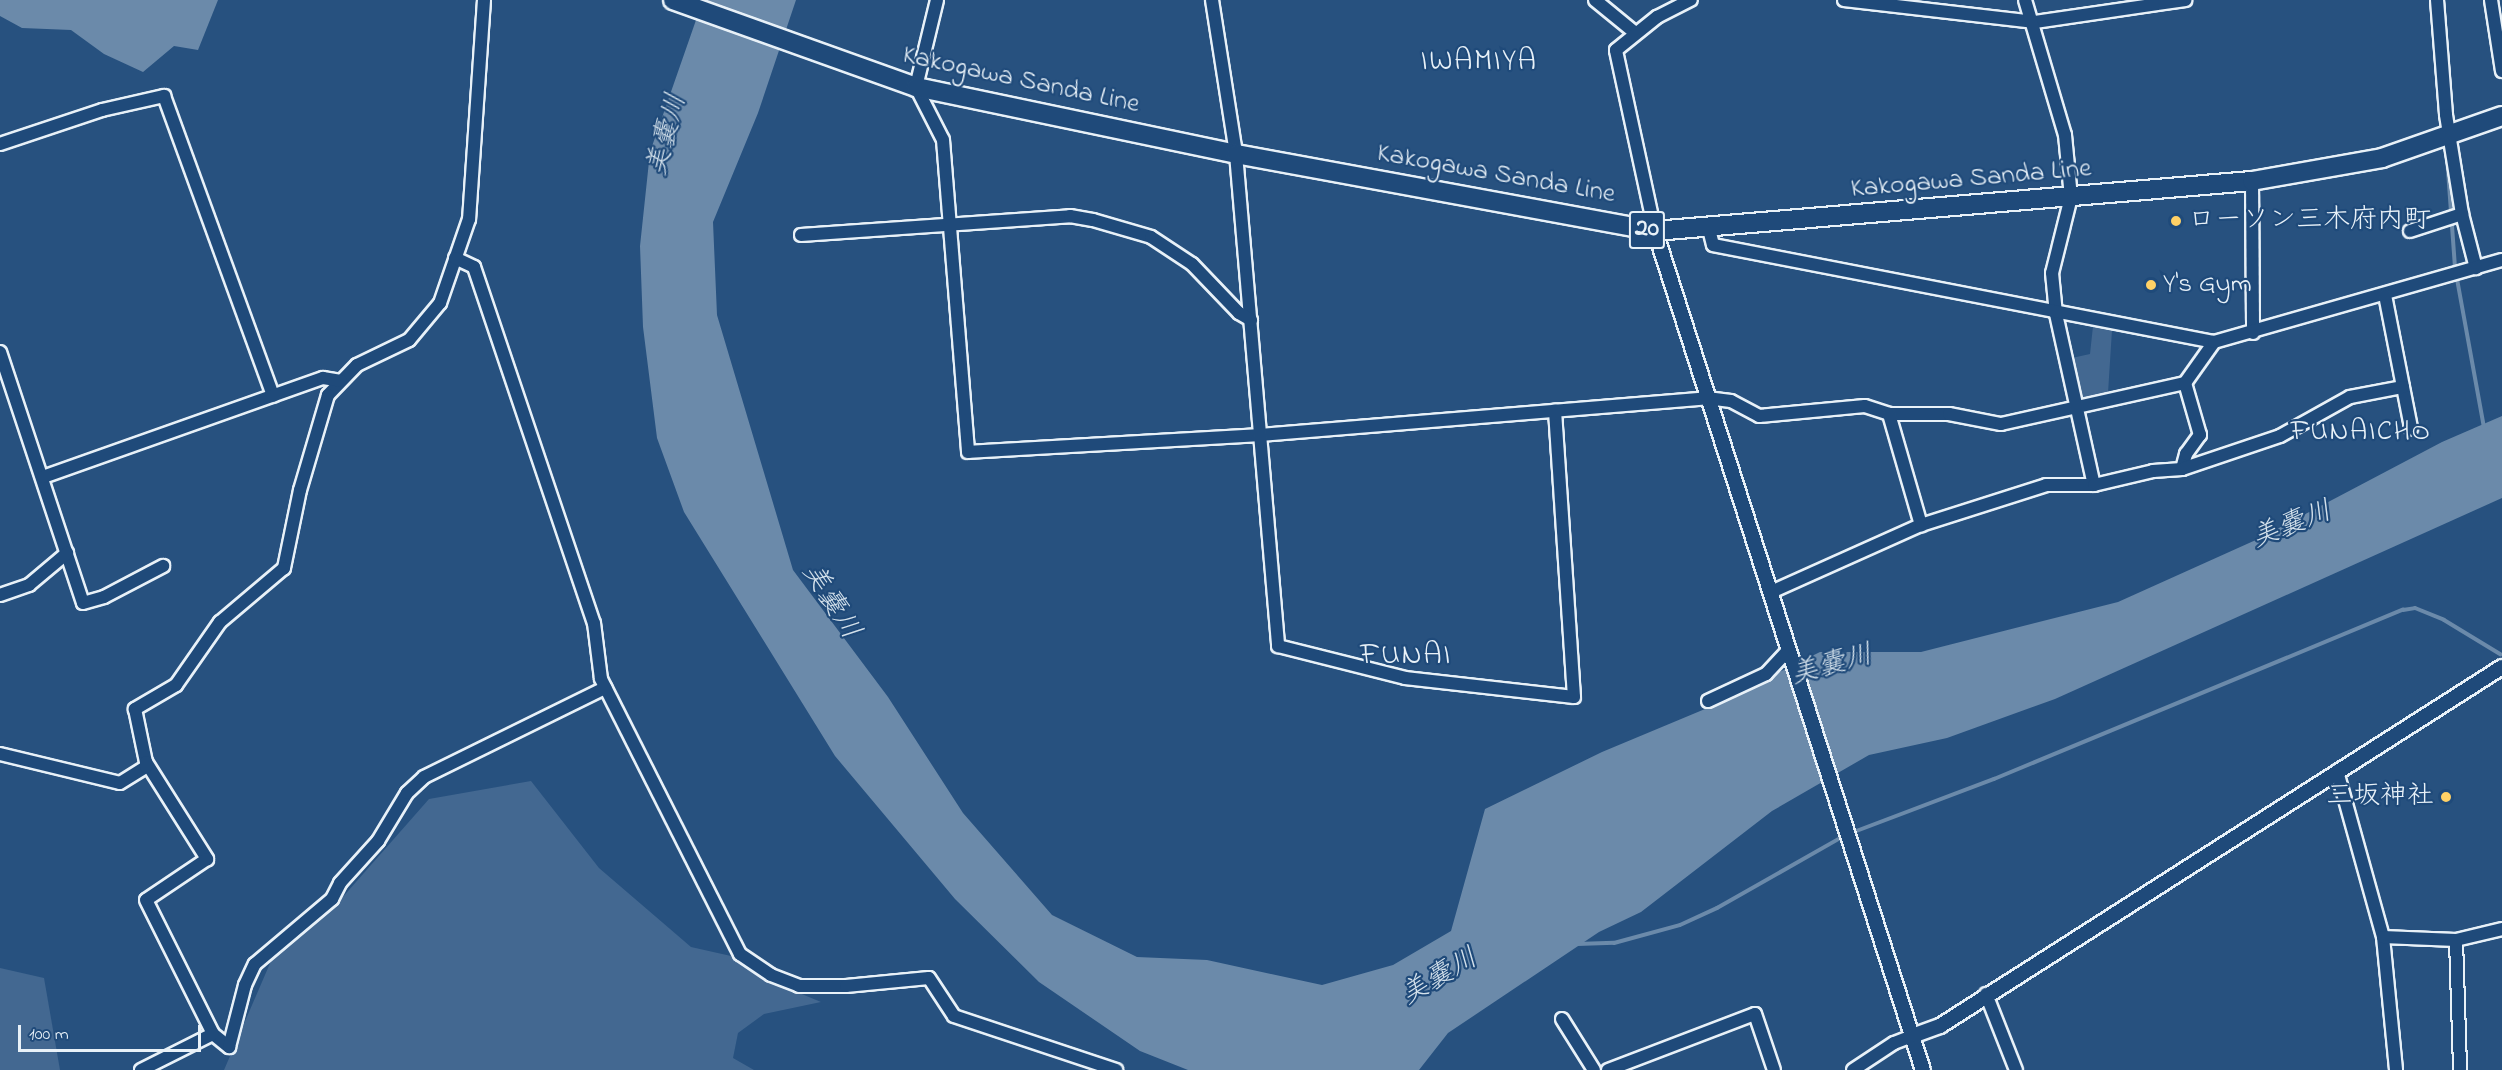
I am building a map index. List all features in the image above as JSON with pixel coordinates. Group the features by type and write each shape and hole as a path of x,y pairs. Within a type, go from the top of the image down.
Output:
{"main road":[{"name":"Kakogawa Sanda Line","path":"673,0 802,44 916,87 1236,154 1655,231 1708,229 2252,181 2382,158 2502,116"}],"street":[{"path":"484,0 469,219 440,303 431,318 409,340 357,365 328,395 300,490 284,568 220,622 176,685 135,709 146,762 207,859 146,900 213,1034 229,1047 245,985 255,964 332,899 340,883 378,841 407,793 424,777 605,688"},
{"path":"937,0 916,87 943,140 969,453 1260,435 1707,398 1731,401 1759,416 1865,406 1889,414 1949,414 2001,424 2185,383 2214,342"},
{"path":"1212,0 1236,154 1278,646 1405,678 1574,697 1555,411"},
{"path":"1595,0 1634,32"},
{"path":"1691,0 1634,32 1616,50 1655,231 1788,650 1915,1035 1923,1070"},
{"path":"1844,0 2035,22 2126,5 2184,0"},
{"path":"2025,0 2035,22 2065,135 2071,197 2052,273 2056,314 2094,485"},
{"path":"2437,0 2449,134 2462,214 2476,268"},
{"path":"2491,0 2502,71"},
{"path":"0,144 102,110 164,96 273,396"},
{"path":"2252,181 2253,333"},
{"path":"2410,231 2462,214"},
{"path":"801,235 1070,216 1152,237 1192,264 1239,313 1251,320"},
{"path":"1708,229 1713,245 2056,314 2214,342 2253,333 2502,260"},
{"path":"455,258 474,267 594,623 605,688 740,954 749,963 799,986 846,986 928,978 954,1016 1116,1070"},
{"path":"2385,295 2411,428"},
{"path":"0,352 83,603 104,597 163,566"},
{"path":"43,477 323,378 341,381"},
{"path":"2182,469 2186,454 2200,435 2185,383"},
{"path":"1771,592 1921,525 2046,485 2094,485 2153,471 2182,469 2280,436 2350,397 2403,387"},
{"path":"1889,414 1921,525"},
{"path":"0,595 29,585 67,553"},
{"path":"1708,701 1766,674 1788,650"},
{"path":"1853,1070 1894,1043 1940,1026 1986,994 2502,667"},
{"path":"0,754 120,783 146,767 146,762"},
{"path":"2337,771 2383,937 2396,1070"},
{"path":"2383,937 2456,940 2502,929"},
{"path":"2456,940 2460,1070"},
{"path":"1986,994 2016,1070"},
{"path":"1608,1070 1755,1014 1774,1070"},
{"path":"1562,1019 1594,1070"},
{"path":"141,1070 213,1034"}],"shaded area":[{"path":"2093,326 2112,330 2108,393 2080,398 2072,358 2090,354"},
{"path":"531,781 599,868 691,947 731,956 761,977 821,1002 764,1014 738,1033 733,1058 754,1070 224,1070 271,961 334,907 429,799"},
{"path":"0,968 44,978 60,1070 0,1070"}],"water":[{"path":"0,0 218,0 198,50 174,46 143,72 104,54 71,30 22,28 0,16"},
{"name":"美嚢川","path":"703,0 796,0 758,113 713,222 717,315 793,570 888,697 963,813 1052,915 1137,957 1207,960 1322,985 1393,965 1451,931 1485,809 1602,752 1705,709 1820,652 1921,652 2118,602 2258,539 2442,442 2502,416 2502,498 2055,699 1947,738 1869,755 1772,811 1641,912 1599,932 1448,1033 1419,1070 1188,1070 1140,1051 1039,982 955,899 835,756 684,512 657,438 643,327 640,246 650,152"}],"waterway":[{"path":"2435,49 2438,89"},
{"path":"2447,156 2455,268 2484,427"},
{"path":"1851,833 1994,779 2403,610 2415,608 2444,620 2500,654"},
{"path":"1577,944 1614,943 1680,925 1717,908 1844,836"}],"place":[{"name":"ローソン三木府内町","path":"2176,221"},
{"name":"Y's Gym","path":"2151,285"},
{"name":"三坂神社","path":"2446,797"}],"district":[{"name":"IWAMIYA","path":"1479,62"},
{"name":"FUNAICHO","path":"2361,433"},
{"name":"FUNAI","path":"1406,656"}]}
